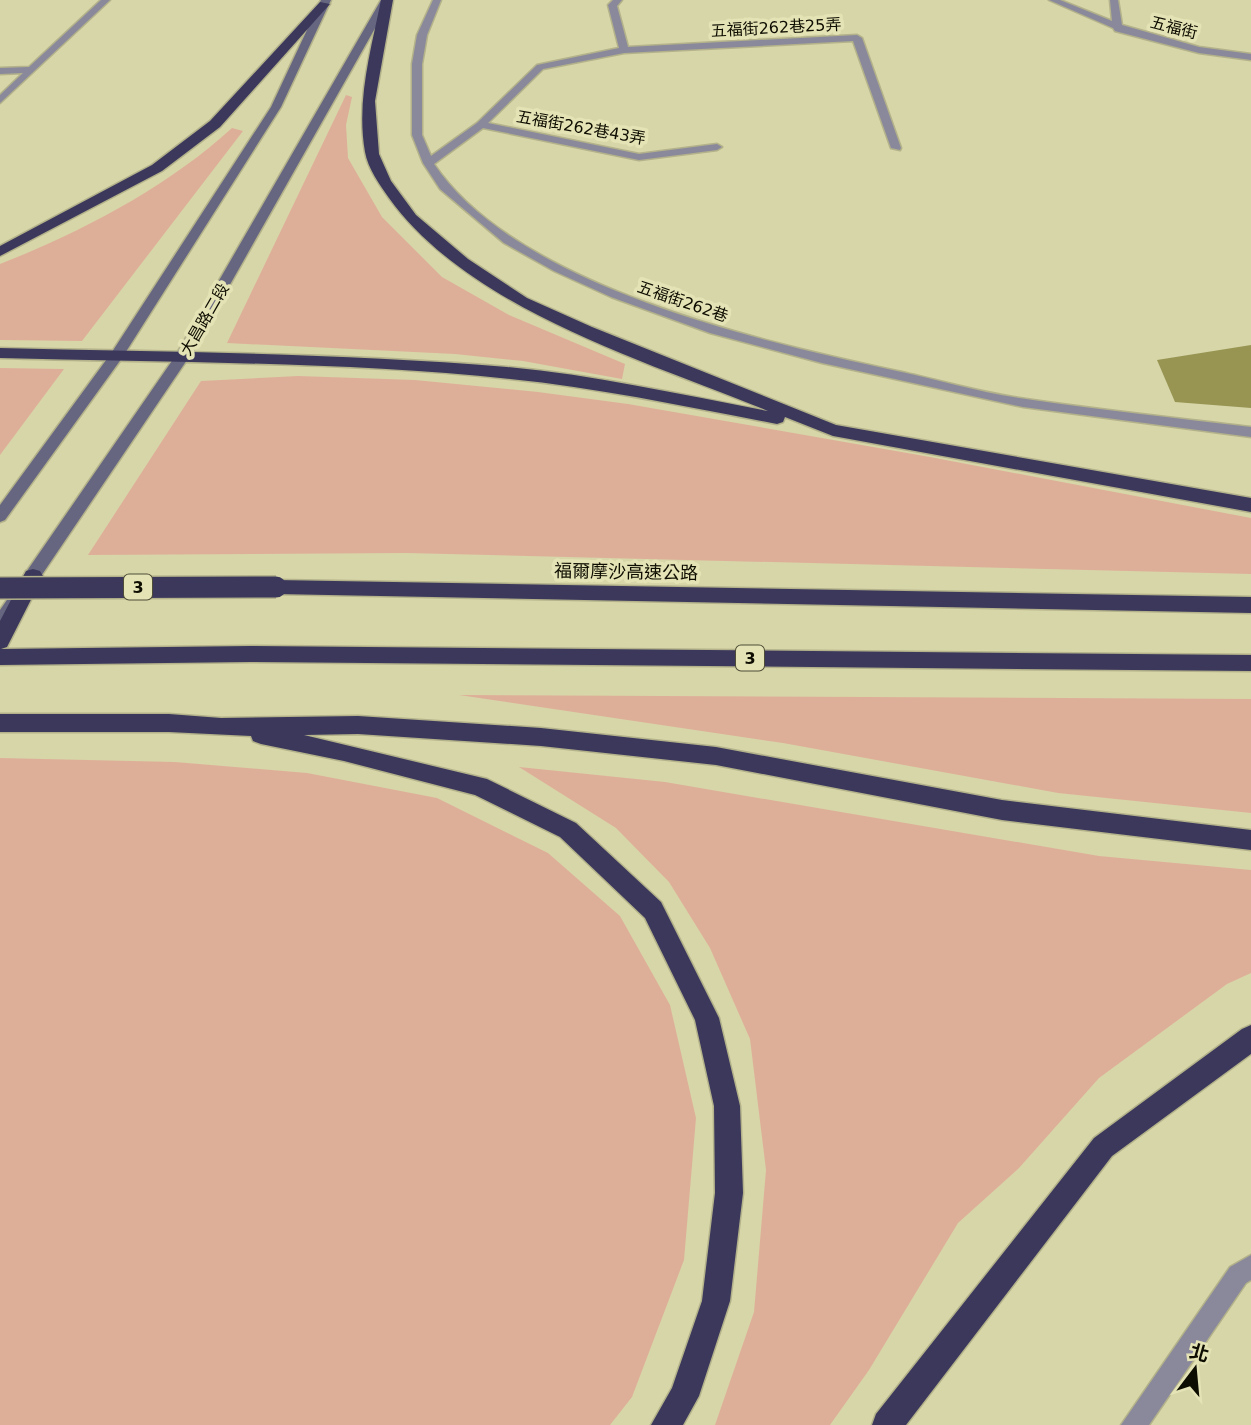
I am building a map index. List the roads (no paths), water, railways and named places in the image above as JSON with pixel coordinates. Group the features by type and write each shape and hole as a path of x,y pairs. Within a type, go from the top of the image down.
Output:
{"highway":[{"path":"386,0 368,101 369,128 372,154 380,172 411,218 463,262 521,301 586,331 834,430"},
{"path":"0,252 157,168 215,124 325,2"},
{"path":"0,353 360,363 509,373 708,404 834,430 1251,505"},
{"path":"0,641 33,576"},
{"name":"福爾摩沙高速公路","path":"0,588 276,587 1251,605"},
{"name":"3","path":"0,657 250,654 1251,663"},
{"path":"0,723 169,723 221,727 358,725 541,737 716,756 1002,810 1251,840"},
{"path":"221,727 344,752 479,786 568,830 653,910 707,1018 727,1106 729,1193 716,1301 684,1396 666,1425"},
{"path":"887,1425 1102,1147 1251,1038"}],"main road":[{"name":"大昌路二段","path":"0,624 182,357 386,0"},
{"path":"0,516 117,355 276,107 325,2"}],"street":[{"path":"1133,1425 1238,1275 1251,1267"}],"lane":[{"path":"0,100 106,0"},
{"name":"五福街262巷","path":"438,0 422,35 417,64 417,135 428,163 444,187 508,241 558,269 714,330 822,359 1023,403 1251,432"},
{"path":"428,163 481,125 540,67 624,50 612,5 618,0"},
{"name":"五福街","path":"1053,0 1118,29 1204,51 1251,58"},
{"path":"1114,0 1118,29"},
{"name":"五福街262巷25弄","path":"624,50 857,38 896,148"},
{"path":"0,71 31,70"},
{"name":"五福街262巷43弄","path":"481,125 639,157 717,147"}]}
